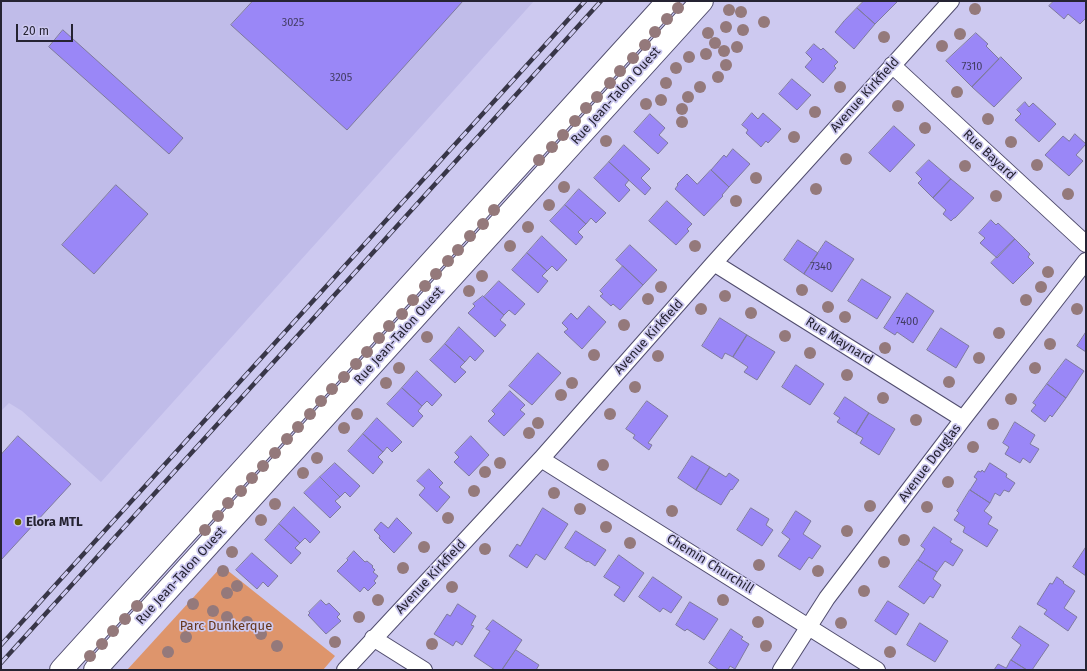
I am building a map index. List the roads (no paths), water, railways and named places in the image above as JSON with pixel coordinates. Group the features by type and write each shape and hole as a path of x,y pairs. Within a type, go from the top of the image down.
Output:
{"main road":[{"name":"Rue Jean-Talon Ouest","path":"61,670 668,1"},
{"name":"Rue Jean-Talon Ouest","path":"95,670 702,1"}],"street":[{"name":"Avenue Kirkfield","path":"344,670 541,459 714,263 951,1"},
{"name":"Rue Bayard","path":"892,65 1086,244"},
{"name":"Avenue Douglas","path":"781,670 827,598 963,419 1086,261"},
{"name":"Rue Maynard","path":"714,263 963,419"},
{"name":"Chemin Churchill","path":"541,459 877,670"},
{"path":"373,638 424,670"}],"railway":[{"path":"1,645 585,1"},
{"path":"1,663 601,1"}],"place":[{"name":"Elora MTL","path":"18,522"}],"park label":[{"name":"Parc Dunkerque","path":"226,626"}]}
